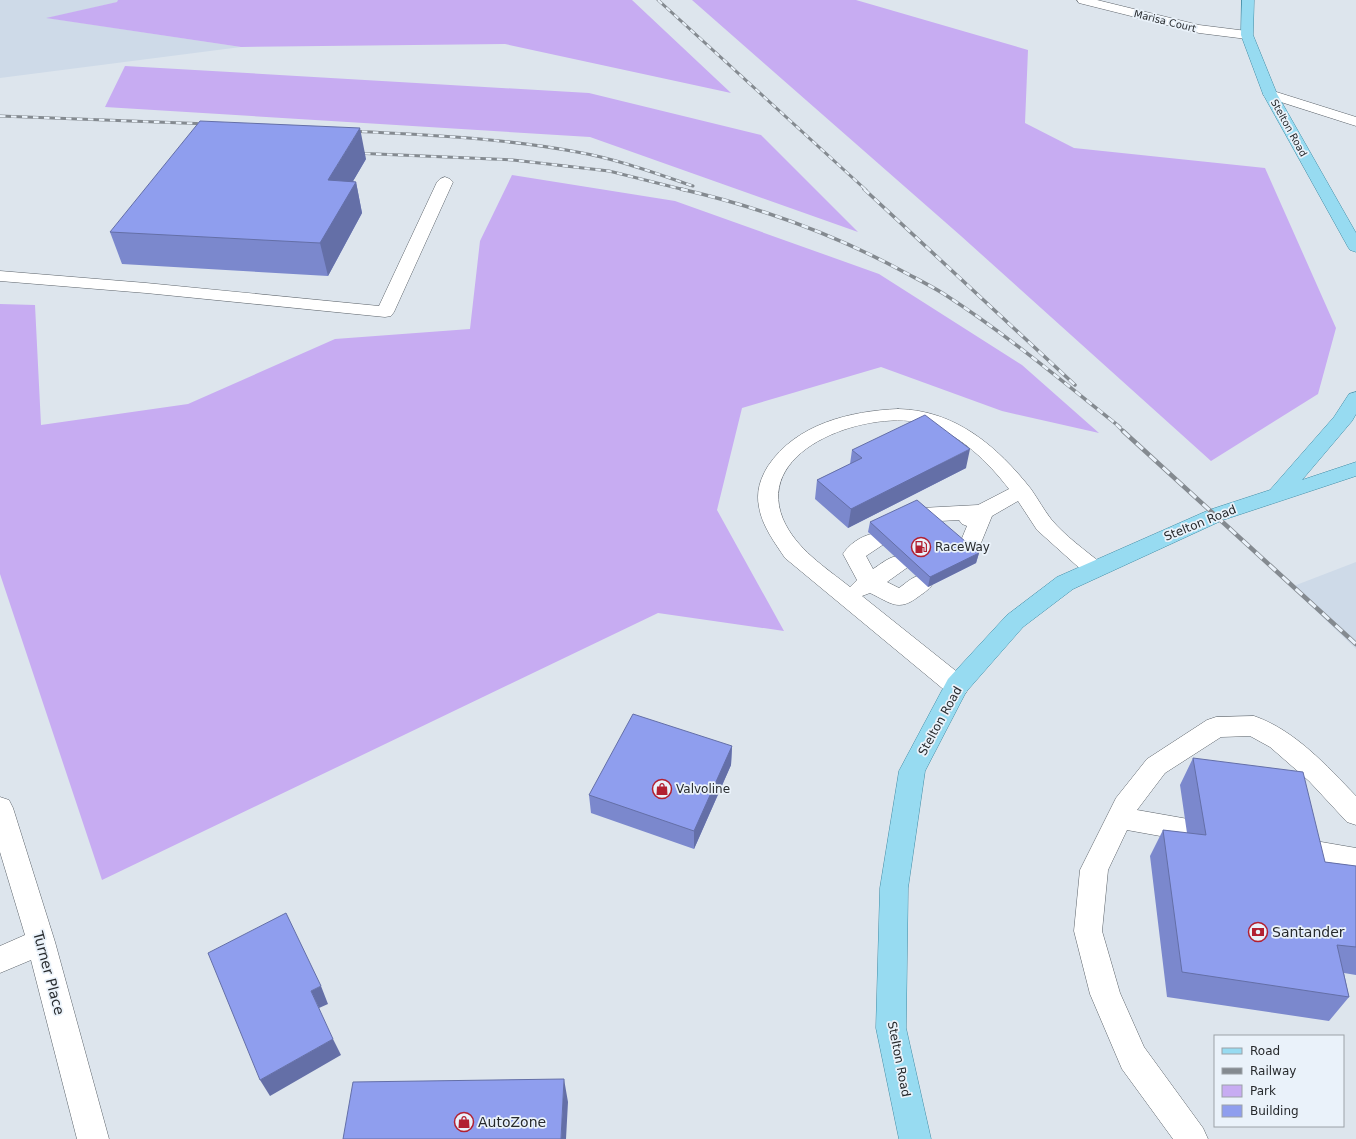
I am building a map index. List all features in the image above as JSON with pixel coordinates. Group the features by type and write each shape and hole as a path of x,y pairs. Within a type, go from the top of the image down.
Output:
{"main road":[{"name":"Stelton Road","path":"1248,0 1248,36 1270,94 1356,247"},
{"path":"1277,495 1342,421 1356,398"},
{"name":"Stelton Road","path":"915,1139 891,1028 894,888 912,771 957,686 1015,621 1065,583 1216,515 1356,469"}],"street":[{"name":"Marisa Court","path":"1083,0 1199,29 1248,36"},
{"path":"1270,94 1356,122"},
{"path":"0,276 153,289 385,312 445,182"},
{"path":"957,686 793,553 777,529 767,505 771,477 783,459 804,439 836,425 890,414 924,417 952,428 981,446 1021,491 1043,524 1094,569"},
{"path":"943,534 1021,491"},
{"path":"921,516 983,512"},
{"path":"966,555 983,512"},
{"path":"876,539 854,554 869,583 901,598 923,582"},
{"path":"848,598 900,562"},
{"path":"1192,1139 1133,1058 1105,994 1088,931 1094,870 1125,806 1156,766 1216,727 1254,726 1279,740 1318,774 1356,814"},
{"name":"Turner Place","path":"0,808 41,942 93,1139"},
{"path":"1120,818 1188,830"},
{"path":"1298,850 1356,860"},
{"path":"0,960 41,942"}],"shaded area":[{"path":"0,0 118,0 118,2 48,18 241,47 0,78"},
{"path":"1356,562 1356,649 1291,587"}],"green space":[{"path":"118,0 632,0 731,93 505,44 241,47 46,18 117,2"},
{"path":"692,0 856,0 1028,50 1025,123 1074,148 1265,168 1336,328 1318,394 1211,461 961,236"},
{"path":"125,66 589,93 761,135 858,232 590,137 105,107"},
{"path":"512,175 675,201 879,274 1022,365 1099,433 1002,411 881,367 742,408 717,510 784,631 658,613 102,880 0,574 0,304 35,305 41,425 188,404 335,339 470,329 480,241"}],"building":[{"path":"200,121 360,128 328,180 356,182 320,243 110,232"},
{"path":"925,415 970,449 851,509 817,480 862,458 852,450"},
{"name":"RaceWay","path":"917,500 979,553 930,577 870,522"},
{"name":"Valvoline","path":"633,714 732,746 694,831 589,795"},
{"name":"Santander","path":"1193,758 1303,772 1325,862 1356,866 1356,947 1337,945 1349,997 1182,972 1163,830 1206,835"},
{"path":"286,913 321,986 311,991 333,1039 260,1080 208,953"},
{"path":"564,1079 561,1139 343,1139 353,1082"}],"railway":[{"path":"658,0 866,190"},
{"path":"0,116 209,124"},
{"path":"351,131 493,140 549,147 607,158 693,186"},
{"path":"354,153 513,160 609,171 681,189"},
{"path":"681,189 739,204 796,223 878,258 944,294 990,325 1120,427"},
{"path":"681,189 685,190"},
{"path":"864,189 1075,385"},
{"path":"1116,424 1123,431"},
{"path":"1123,431 1356,644"}],"place":[{"name":"RaceWay","path":"921,547"},
{"name":"Valvoline","path":"662,789"},
{"name":"Santander","path":"1258,932"},
{"name":"AutoZone","path":"464,1122"}]}
